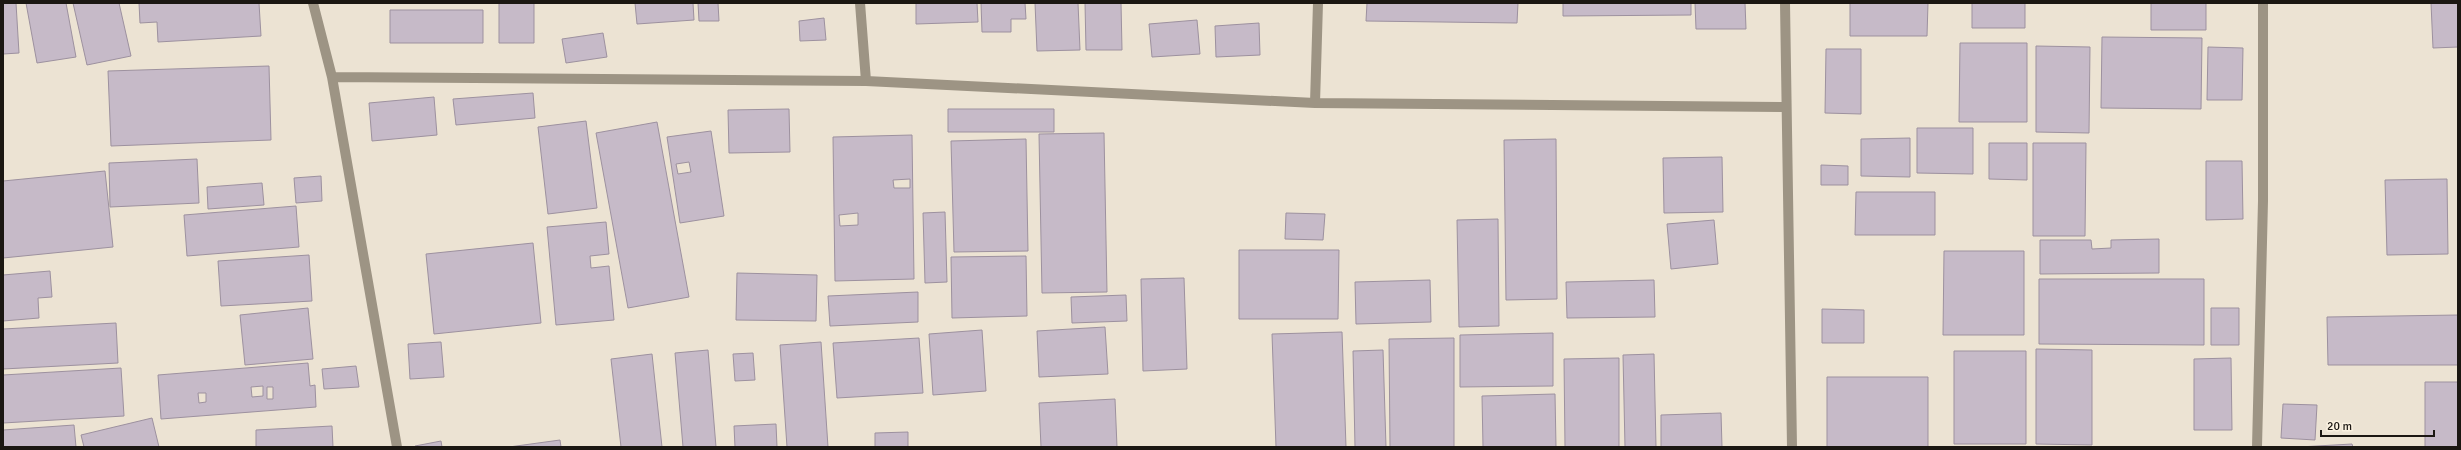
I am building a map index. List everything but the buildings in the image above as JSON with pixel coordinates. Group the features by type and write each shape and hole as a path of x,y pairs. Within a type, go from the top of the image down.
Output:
{"street":[{"path":"313,3 332,77 397,447"},
{"path":"860,3 866,81"},
{"path":"1315,103 1318,3"},
{"path":"1785,3 1792,447"},
{"path":"2257,447 2263,201 2263,3"},
{"path":"332,77 866,81 1315,103 1786,107"}]}
